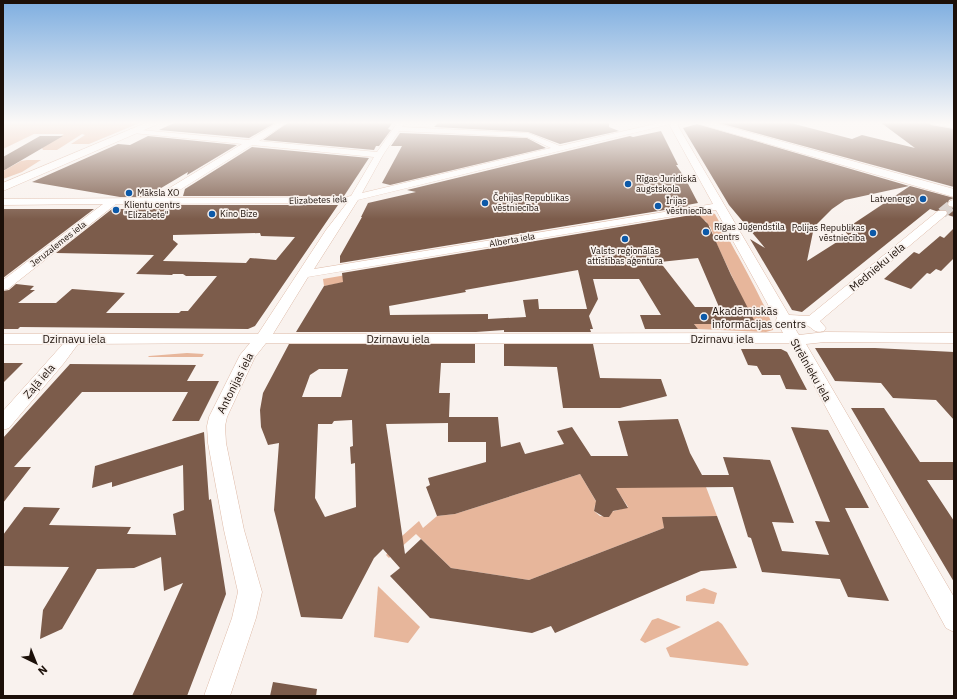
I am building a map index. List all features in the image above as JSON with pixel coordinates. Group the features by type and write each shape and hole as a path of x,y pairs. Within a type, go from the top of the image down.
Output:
{"main road":[{"path":"3,187 78,155"},
{"path":"807,155 954,200"}],"street":[{"path":"154,201 230,155"},
{"name":"Antonijas iela","path":"217,696 244,618 250,592 230,511 217,443 216,426 218,417 239,370 248,355 262,339 305,274 354,198 379,155"},
{"name":"Elizabetes iela","path":"3,202 337,200 354,198 535,155"},
{"name":"Strēlnieku iela","path":"690,155 778,310 785,319 783,320 954,620"},
{"name":"Jeruzalemes iela","path":"3,286 114,201"},
{"name":"Alberta iela","path":"305,274 720,207"},
{"name":"Mednieku iela","path":"812,321 942,213"},
{"path":"785,319 812,321 825,337"},
{"name":"Dzirnavu iela","path":"3,339 954,338"},
{"name":"Zaļā iela","path":"3,423 59,359 74,339"}],"shaded area":[{"path":"41,160 22,172 3,179 3,172 5,170 21,161"},
{"path":"709,212 715,214 758,293 773,330 766,332 698,329 694,324 753,321 712,234 710,226 708,226 706,221 701,219 324,286 323,279"},
{"path":"187,353 204,354 202,357 148,357 149,356"},
{"path":"580,474 597,503 594,511 600,516 609,517 611,512 628,507 613,484 706,487 717,516 663,517 664,528 529,580 451,568 416,534 389,558 386,555 402,536 419,521 423,528 437,516 455,514"},
{"path":"378,586 420,627 408,643 374,637"},
{"path":"704,588 717,593 714,604 686,601 686,596"},
{"path":"658,618 681,627 645,643 640,640 652,620"},
{"path":"718,621 722,624 749,664 747,666 670,657 666,648"}],"building":[{"path":"7,155 31,155 3,171 3,157"},
{"path":"94,155 221,155 146,197 120,197 32,182"},
{"path":"240,155 333,155 369,158 344,196 183,196 185,189"},
{"path":"397,155 518,155 390,185 382,183"},
{"path":"553,155 673,155 678,165 676,165 685,178 698,203 687,205 689,206 340,263 340,256 362,217 368,203 416,192 407,190"},
{"path":"699,155 802,155 909,186 845,200 832,209 814,227 807,261 848,235 844,230 910,186 954,198 949,200 947,205 954,208 954,217 948,215 946,210 936,211 930,209 802,312 792,310 750,239 765,248 729,205"},
{"path":"835,155 954,155 954,187"},
{"path":"181,205 338,205 255,326 248,329 20,327 18,329 3,329 3,291 9,290 16,284 34,286 30,290 35,290 18,303 56,303 72,289 125,293 106,313 179,313 181,311 188,311 217,276 136,274 154,255 56,253 112,209 181,209","holes":["260,233 261,236 295,237 276,260 250,258 246,263 163,261 178,244 173,240 173,235"]},
{"path":"3,209 94,209 3,278"},
{"path":"698,214 708,224 731,275 755,322 745,324 694,324 698,329 645,329 640,315 661,315 639,279 593,279 598,299 589,316 593,329 590,329 591,332 504,332 504,330 476,332 296,332 324,286 343,282 342,273","holes":["698,258 719,307 695,307 660,262","578,270 587,309 539,309 538,299 523,300 526,317 488,319 488,314 390,315 389,306 466,292 465,290"]},
{"path":"954,228 954,258 941,271 936,269 930,274 927,273 911,289 884,279 914,252 919,254 940,236 944,238"},
{"path":"289,344 475,344 475,363 441,363 439,393 450,393 449,417 498,417 501,447 520,442 525,454 564,444 557,431 572,427 591,456 628,456 618,421 678,419 690,453 702,475 729,475 723,457 770,460 794,523 772,522 782,551 829,555 815,521 830,522 791,427 828,430 869,508 845,508 889,601 848,597 840,579 762,572 751,538 748,537 733,487 616,488 628,508 613,511 609,517 604,517 594,511 596,501 580,474 455,514 437,516 426,487 430,485 428,478 486,462 486,442 448,442 448,423 386,424 405,554 421,539 451,568 529,580 664,528 662,517 717,516 737,568 701,571 555,633 551,626 532,633 430,618 390,576 400,568 383,549 374,558 342,619 301,617 274,510 279,443 268,445 261,427 260,410 263,393","holes":["319,369 348,369 341,397 302,397 310,375","352,420 353,446 350,447 351,464 355,463 356,507 325,517 315,498 318,424 332,424 334,421"]},
{"path":"504,344 593,344 600,378 661,379 667,396 620,408 563,408 557,367 504,366"},
{"path":"815,348 875,348 954,352 954,420 936,400 893,398 881,383 835,381"},
{"path":"741,349 781,349 787,352 807,390 786,389 780,375 762,375 757,366 748,365"},
{"path":"3,363 23,363 3,383"},
{"path":"70,364 196,365 187,381 219,381 199,421 172,421 188,392 82,392 14,467 31,467 3,503 3,438"},
{"path":"851,408 884,408 920,462 954,462 954,480 927,480 954,521 954,582"},
{"path":"204,432 209,500 211,499 226,594 187,696 132,696 183,583 164,591 161,557 134,568 97,569 62,629 40,639 43,610 69,567 3,566 3,535 24,507 60,508 49,525 131,527 127,534 176,535 173,514 184,510 183,465 112,487 112,482 92,488 95,466"},
{"path":"273,682 317,689 316,696 270,696"}],"tunnel":[{"path":"942,213 953,204"}],"place":[{"name":"Rīgas Juridiskā augstskola","path":"628,184"},
{"name":"Māksla XO","path":"129,193"},
{"name":"Latvenergo","path":"923,199"},
{"name":"Čehijas Republikas vēstniecība","path":"485,203"},
{"name":"Īrijas vēstniecība","path":"658,206"},
{"name":"Klientu centrs \"Elizabete\"","path":"116,210"},
{"name":"Kino Bize","path":"212,214"},
{"name":"Rīgas Jūgendstila centrs","path":"706,232"},
{"name":"Polijas Republikas vēstniecība","path":"873,233"},
{"name":"Valsts reģionālās attīstības aģentūra","path":"625,239"},
{"name":"Akadēmiskās informācijas centrs","path":"704,317"}]}
